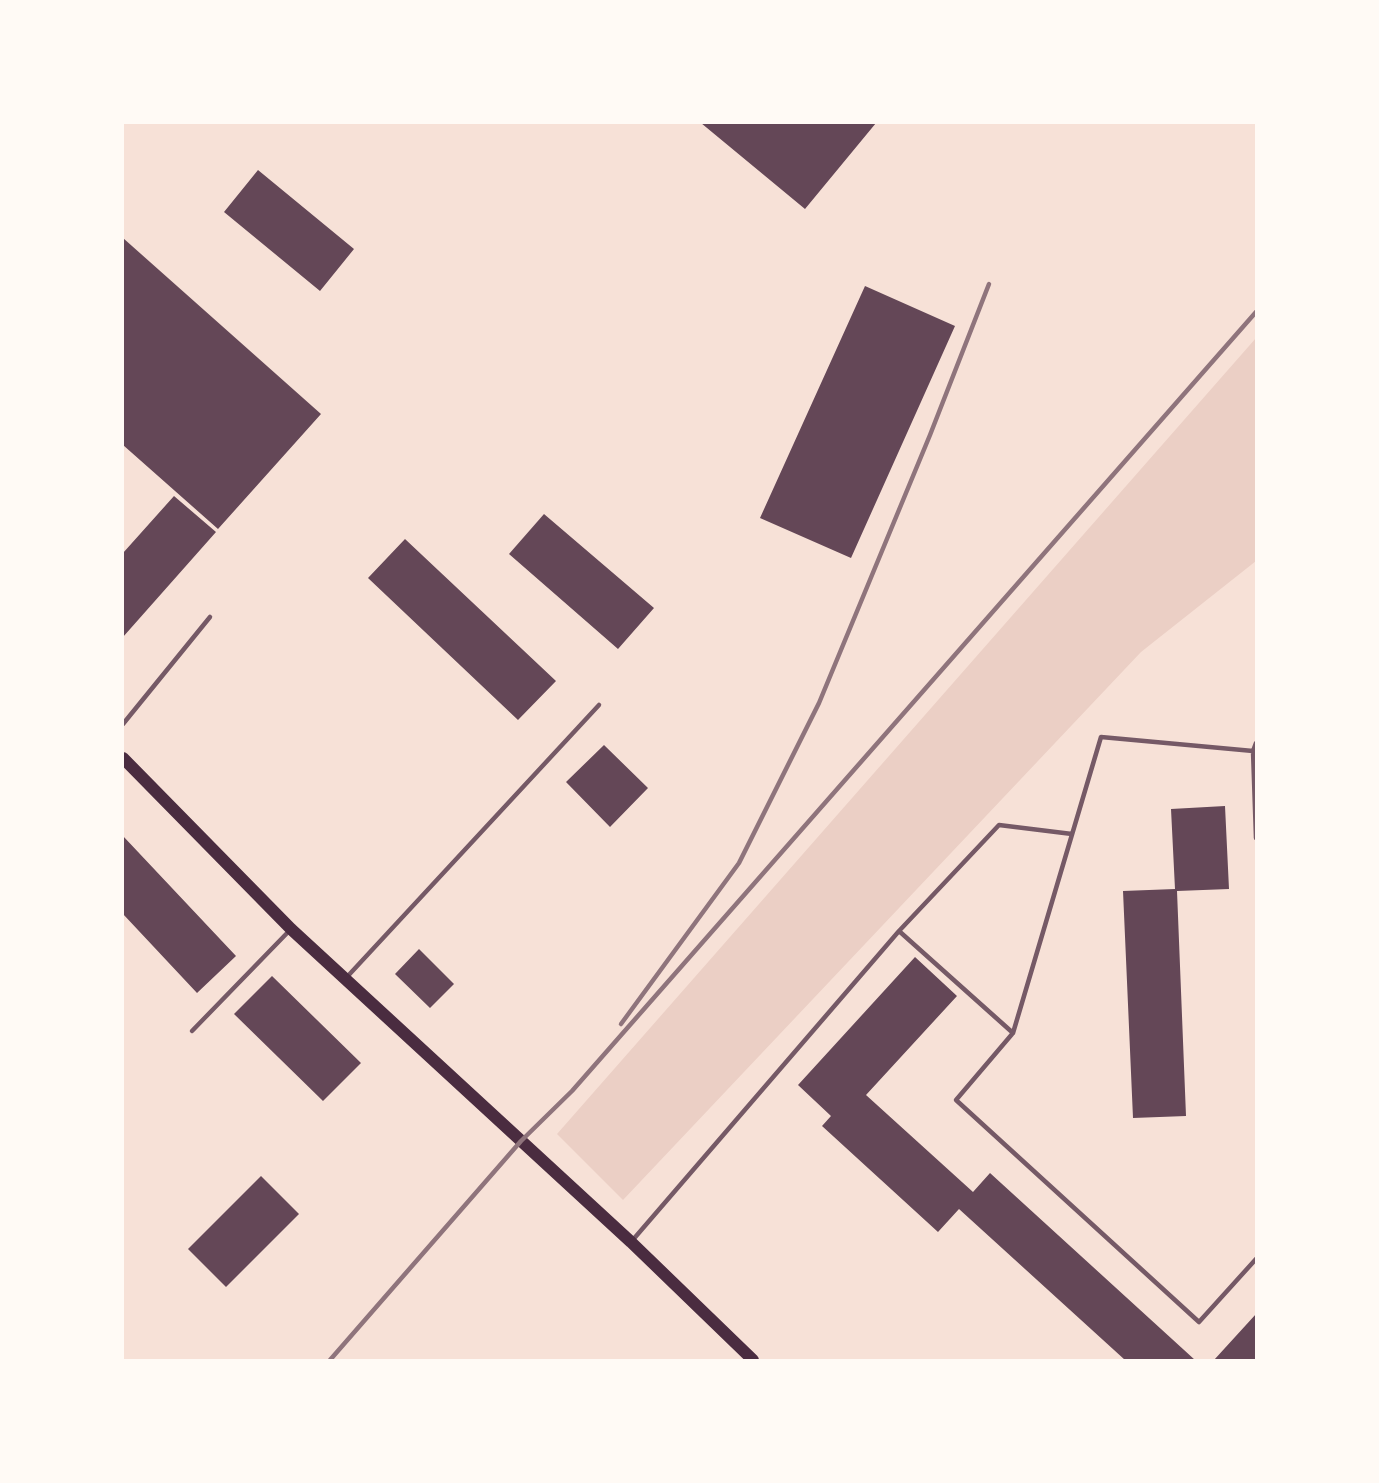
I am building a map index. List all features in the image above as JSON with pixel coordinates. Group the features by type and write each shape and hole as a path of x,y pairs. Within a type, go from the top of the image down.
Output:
{"main road":[{"path":"123,758 291,929 631,1242 753,1360"}],"lane":[{"path":"123,724 210,617"},
{"path":"344,979 599,705"},
{"path":"1254,751 1101,737 1013,1033 956,1100 1199,1322 1256,1259"},
{"path":"1256,743 1254,751 1256,838"},
{"path":"631,1242 899,931 999,825 1072,834"},
{"path":"192,1031 291,929"},
{"path":"899,931 1013,1033"}],"shaded area":[{"path":"1256,338 1256,561 1141,652 623,1200 557,1134"}],"building":[{"path":"701,123 876,123 805,209"},
{"path":"258,170 354,249 320,291 224,212"},
{"path":"123,238 321,414 218,529 123,445"},
{"path":"865,286 955,326 851,558 760,518"},
{"path":"174,496 216,532 123,637 123,553"},
{"path":"544,514 654,608 618,649 509,554"},
{"path":"405,539 556,681 518,720 368,578"},
{"path":"604,745 648,788 610,827 566,782"},
{"path":"1225,806 1229,889 1177,891 1186,1116 1133,1118 1123,891 1175,889 1171,809"},
{"path":"123,836 236,956 197,993 123,914"},
{"path":"419,949 454,984 430,1008 395,974"},
{"path":"915,957 957,996 866,1095 973,1192 990,1173 1195,1360 1125,1360 959,1209 938,1232 822,1126 831,1116 798,1085"},
{"path":"272,976 361,1063 323,1101 234,1014"},
{"path":"261,1176 299,1214 226,1287 188,1249"},
{"path":"1256,1314 1256,1360 1214,1360"}],"railway":[{"path":"621,1024 739,863 819,703 930,435 989,284"},
{"path":"330,1360 521,1141 572,1091 1256,312"}]}
